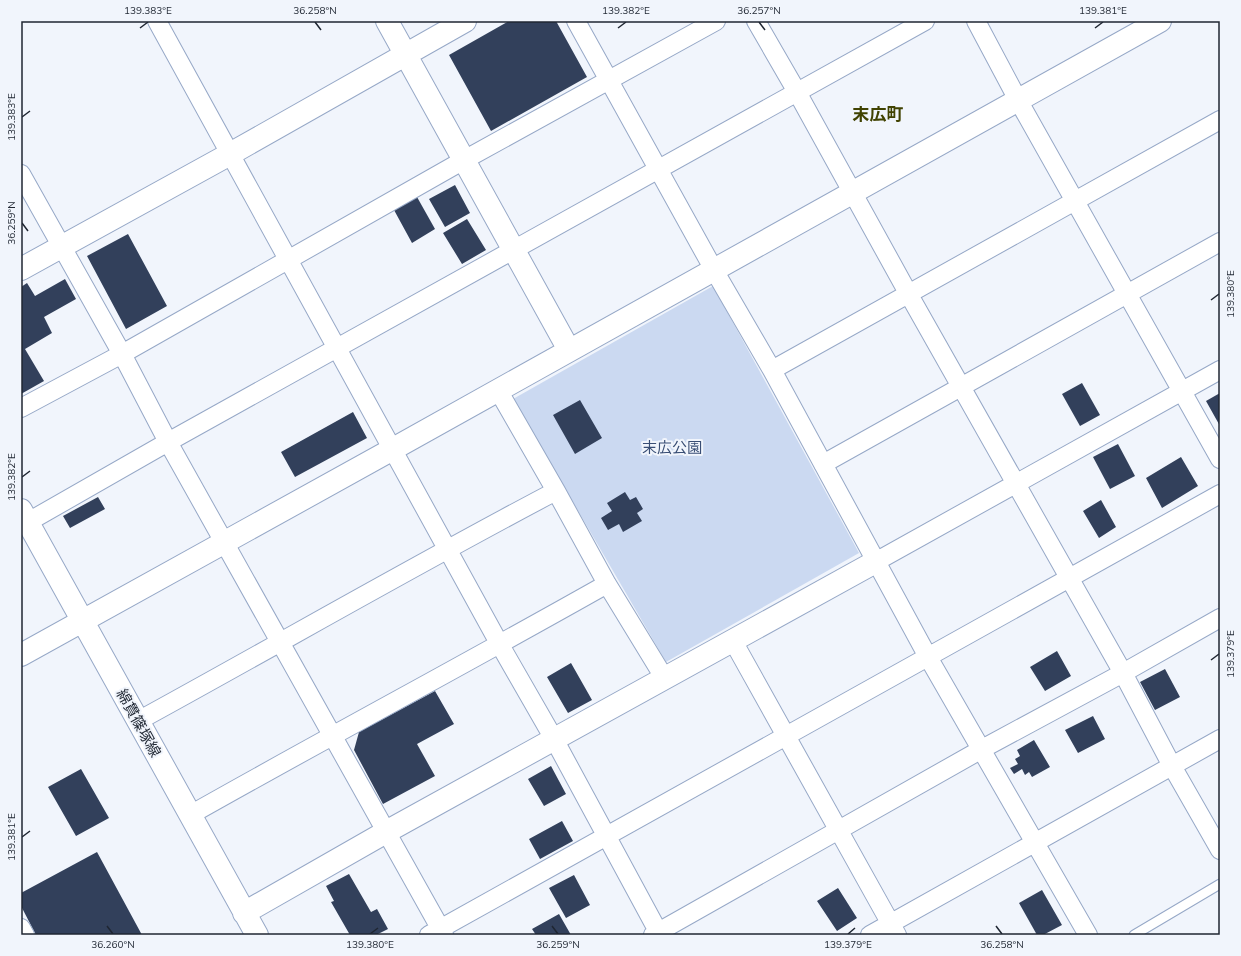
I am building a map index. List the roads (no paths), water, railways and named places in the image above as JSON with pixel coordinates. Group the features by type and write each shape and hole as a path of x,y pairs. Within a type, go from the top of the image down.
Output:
{"street":[{"path":"157,21 500,644 554,739 657,934 982,749 1123,673 1220,618"},
{"path":"387,21 569,350"},
{"path":"21,269 230,154 465,21"},
{"path":"576,21 714,270 772,370 928,657 1088,935"},
{"path":"21,408 122,354 464,160 716,21"},
{"path":"756,21 1123,673 1172,766 1220,850"},
{"path":"24,516 168,442 926,21"},
{"path":"976,21 1018,100 1128,293 1220,459"},
{"path":"21,655 1160,21"},
{"path":"772,370 1220,120"},
{"path":"21,174 122,354 168,442 386,832 438,933 606,836 1220,494"},
{"path":"823,464 962,388 1220,242"},
{"path":"244,913 386,832 665,679 1220,370"},
{"path":"498,390 607,584 665,679"},
{"path":"138,721 280,643 447,548 556,491"},
{"name":"綿貫篠塚線","path":"24,516 257,935"},
{"path":"190,815 607,584"},
{"path":"733,641 894,929"},
{"path":"870,935 894,929 1035,843 1220,739"},
{"path":"21,928 25,935"}],"lane":[{"path":"1134,935 1220,884"}],"district":[{"name":"末広町","path":"878,113"}],"park label":[{"name":"末広公園","path":"672,447"}]}
